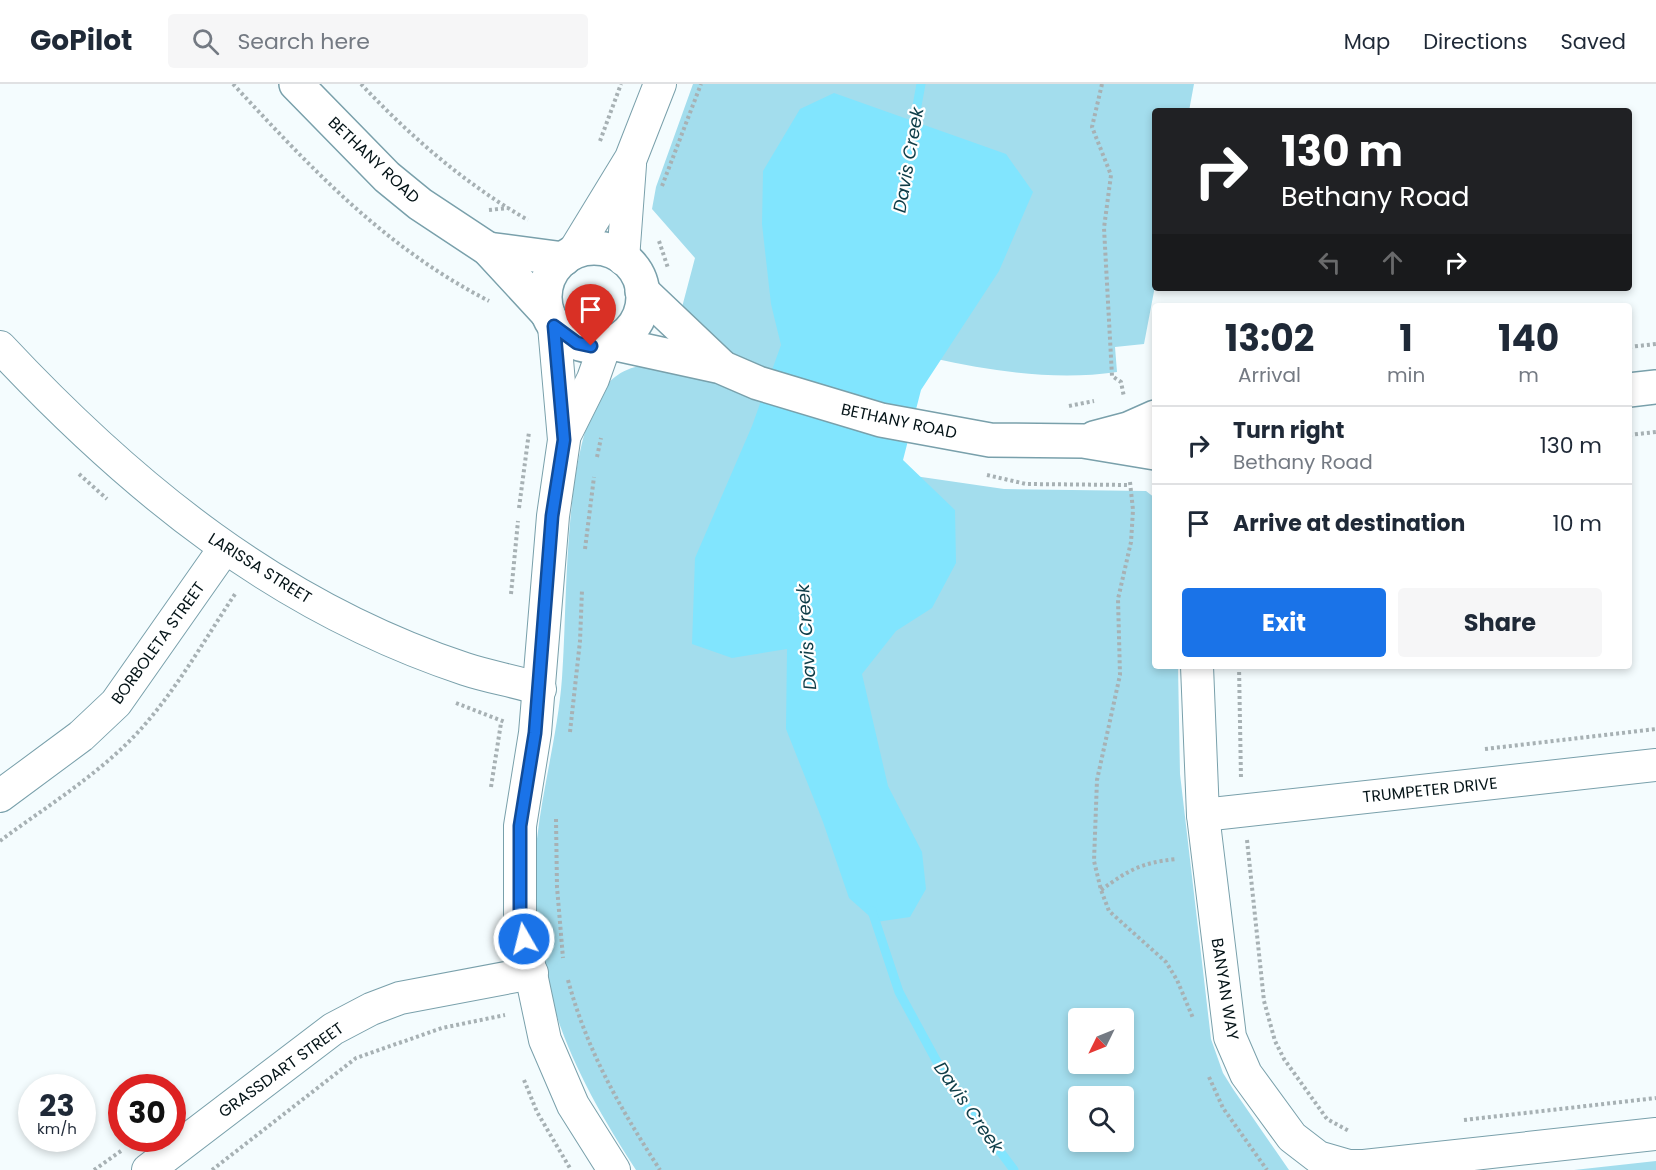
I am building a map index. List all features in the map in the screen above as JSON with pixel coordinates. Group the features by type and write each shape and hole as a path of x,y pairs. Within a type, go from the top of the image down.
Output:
{"street":[{"name":"BETHANY ROAD","path":"296,84 387,177 420,204 488,249 551,320 577,343 608,344 721,367 758,383 880,420 990,440 1083,441 1142,437"},
{"path":"564,440 551,320 545,299 547,284 553,270 568,256 631,158 660,84"},
{"path":"623,259 631,158"},
{"name":"BETHANY ROAD","path":"488,249 568,256 594,248 623,259 636,273 642,291 721,367"},
{"path":"614,1170 591,1137 556,1069 545,1040 520,922 520,826 540,689 552,516 564,440 608,344 626,335 636,322 642,307 642,291"},
{"name":"LARISSA STREET","path":"0,347 112,459 224,549 338,615 378,634 466,670 540,689"},
{"path":"1632,390 1656,387"},
{"name":"BORBOLETA STREET","path":"0,796 81,736 116,704 224,549"},
{"name":"BANYAN WAY","path":"1197,669 1203,815 1225,1011 1236,1056 1292,1137 1318,1157 1349,1166 1364,1166 1656,1134"},
{"name":"TRUMPETER DRIVE","path":"1203,815 1656,765"},
{"name":"GRASSDART STREET","path":"148,1170 333,1029 371,1009 411,995 532,973"}],"path":[{"path":"233,84 303,159 361,216 427,266 476,294"},
{"path":"361,84 424,147 508,208"},
{"path":"660,192 701,84"},
{"path":"1102,84 1092,127 1111,175 1104,228 1112,376 1122,382 1124,394 1142,437 1130,485 1133,510 1131,542 1118,599 1119,675 1097,780 1094,861 1109,911 1119,923 1156,951 1166,962 1187,1000 1195,1023"},
{"path":"656,233 675,287 671,319"},
{"path":"1632,347 1656,344"},
{"path":"1113,398 1132,390"},
{"path":"1059,406 1102,400"},
{"path":"596,461 603,431"},
{"path":"1632,435 1656,432"},
{"path":"584,560 594,472"},
{"path":"569,742 580,641 582,582"},
{"path":"1239,669 1243,812 1264,1001 1275,1041 1284,1059 1327,1119 1359,1132"},
{"path":"557,808 557,887 564,964"},
{"path":"1101,890 1126,872 1146,862 1208,859 1249,852"},
{"path":"566,974 580,1024 615,1098 660,1170"},
{"path":"212,1170 356,1058 442,1028 505,1015"},
{"path":"1208,1071 1227,1115 1267,1170"},
{"path":"1462,1120 1656,1098"},
{"path":"94,1170 120,1152"}],"shaded area":[{"path":"693,84 1194,84 1190,108 1152,108 1152,291 1154,291 1144,344 1115,347 1117,372 1084,375 1016,373 949,362 850,339 894,473 1004,489 1146,491 1152,496 1152,669 1178,669 1180,774 1211,1039 1223,1073 1289,1170 636,1170 592,1096 557,1017 541,946 535,869 540,819 560,698 570,526 581,446 592,412 606,386 612,380 626,370 650,364 667,364 695,258 652,209 656,187"},
{"path":"1656,1161 1656,1170 1574,1170"}],"water":[{"path":"834,93 1006,154 1033,192 999,271 921,390 903,460 955,510 956,563 932,608 896,631 862,674 888,786 922,852 926,889 910,917 876,922 849,898 823,822 786,729 787,649 732,658 692,644 695,558 752,426 781,345 771,304 762,224 763,171 800,109"}],"waterway":[{"name":"Davis Creek","path":"912,133 921,84"},
{"name":"Davis Creek","path":"872,911 899,992 948,1082 1014,1170"}],"route":[{"path":"524,939 520,922 520,826 535,733 552,516 564,440 554,326 564,336 577,343 591,346"}]}
